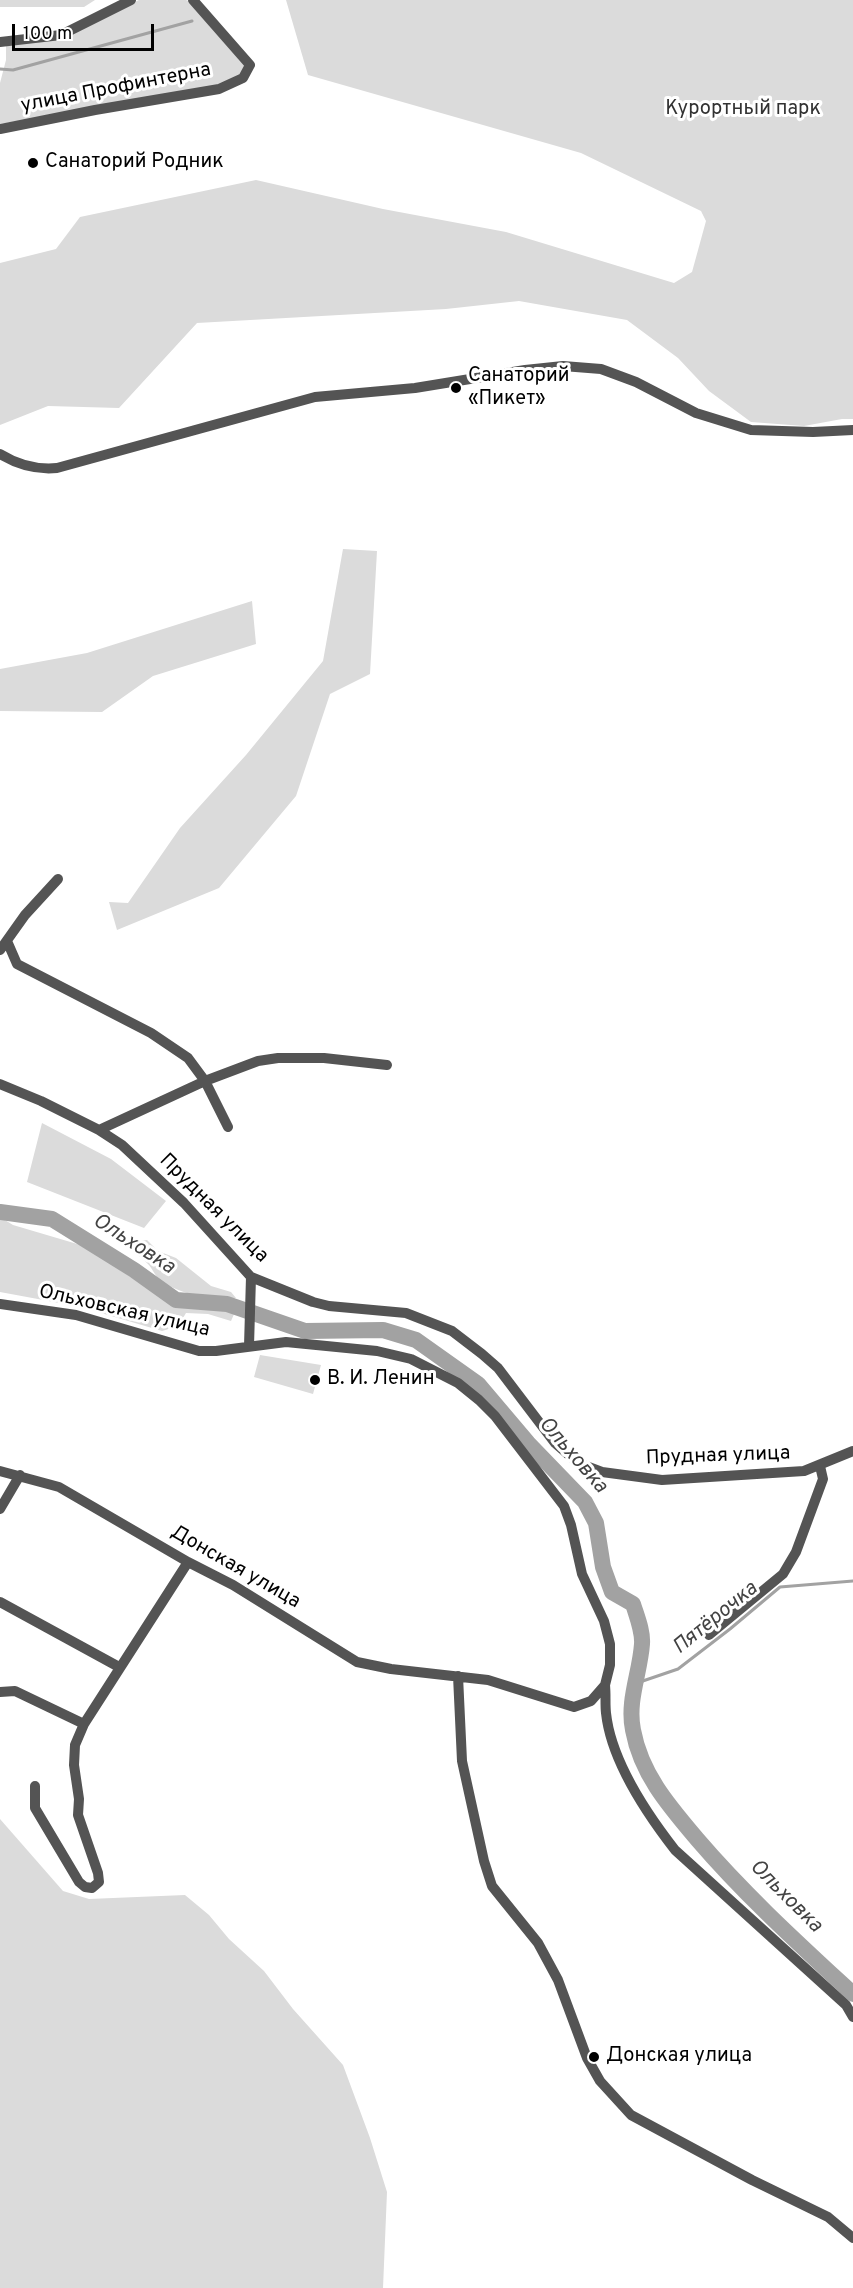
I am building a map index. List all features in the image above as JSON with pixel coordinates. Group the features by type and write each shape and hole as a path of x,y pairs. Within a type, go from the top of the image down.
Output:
{"street":[{"path":"0,42 61,35 131,0"},
{"name":"улица Профинтерна","path":"0,129 94,110 219,89 243,78 250,65 193,0"},
{"path":"0,454 29,467 57,468 315,397 415,388 525,369 563,366 601,369 636,382 696,413 751,430 813,432 853,430"},
{"path":"58,879 3,945 16,964 151,1033 188,1058 205,1081 228,1127"},
{"path":"99,1130 205,1081 258,1061 278,1058 324,1058 387,1065"},
{"name":"Прудная улица","path":"0,1084 42,1101 99,1130 122,1145 203,1222 251,1277 313,1302 329,1306 406,1313 452,1331 498,1368 555,1443 578,1463 619,1475 662,1480 786,1474 820,1466 853,1451"},
{"path":"249,1346 251,1277"},
{"name":"Ольховская улица","path":"0,1304 76,1315 199,1351 286,1342 377,1351 420,1364 458,1383 479,1400 495,1416 564,1506 571,1525 582,1574 604,1621 610,1644 610,1665 605,1685 606,1716 615,1747 634,1790 653,1821 675,1850 846,2005 853,2017"},
{"path":"709,1635 783,1574 796,1552 823,1479 820,1466"},
{"name":"Донская улица","path":"0,1471 59,1487 188,1562 233,1585 357,1662 391,1669 488,1680 574,1707 591,1701 605,1685"},
{"path":"0,1509 20,1475"},
{"path":"35,1786 35,1808 79,1882 85,1887 92,1888 99,1882 98,1873 78,1815 74,1765 75,1745 84,1724 119,1667 188,1562"},
{"path":"0,1602 119,1667"},
{"path":"459,1676 462,1761 489,1878 492,1886 538,1943 558,1980 587,2058 600,2081 631,2115 752,2180 828,2217 853,2238"},
{"path":"0,1692 15,1691 84,1724"}],"green space":[{"path":"0,0 95,0 84,7 0,7"},
{"path":"139,0 186,0 191,2 246,65 241,75 218,87 0,124 0,83 6,60 6,45 100,19"},
{"name":"Курортный парк","path":"286,0 853,0 853,419 804,426 751,422 709,391 678,358 627,320 519,301 446,309 197,323 119,408 48,406 0,425 0,263 56,249 80,217 256,180 383,209 506,232 674,283 692,272 706,221 701,211 581,153 308,75"},
{"path":"343,549 377,551 370,674 330,694 296,796 219,888 117,930 109,902 128,903 180,828 246,755 323,661"},
{"path":"252,601 256,644 153,676 102,712 0,711 0,669 87,653"},
{"path":"42,1123 111,1159 166,1201 144,1228 27,1182"},
{"path":"0,1217 13,1225 84,1246 168,1302 235,1312 231,1321 208,1314 186,1313 176,1325 162,1331 81,1307 0,1292"},
{"path":"147,1240 158,1251 176,1258 211,1286 231,1292 236,1298 217,1299 194,1295 164,1283 131,1249 133,1242"},
{"path":"260,1355 321,1365 313,1394 254,1377"},
{"path":"0,1819 63,1891 89,1899 185,1895 209,1915 229,1939 264,1971 293,2009 343,2065 387,2192 383,2288 0,2288"}],"waterway":[{"path":"0,69 13,70 192,21"},
{"name":"Ольховка","path":"0,1212 52,1219 134,1270 176,1300 227,1304 305,1331 383,1330 416,1340 478,1384 528,1443 585,1502 596,1523 603,1567 612,1592 633,1604 642,1639 634,1687 633,1730 642,1761 649,1775 667,1802 715,1860 773,1919 853,1994"},
{"name":"Пятёрочка","path":"634,1684 678,1669 780,1587 853,1581"}],"place":[{"name":"Санаторий Родник","path":"33,163"},
{"name":"Санаторий «Пикет»","path":"456,388"},
{"name":"В. И. Ленин","path":"315,1380"},
{"name":"Донская улица","path":"594,2057"}]}
